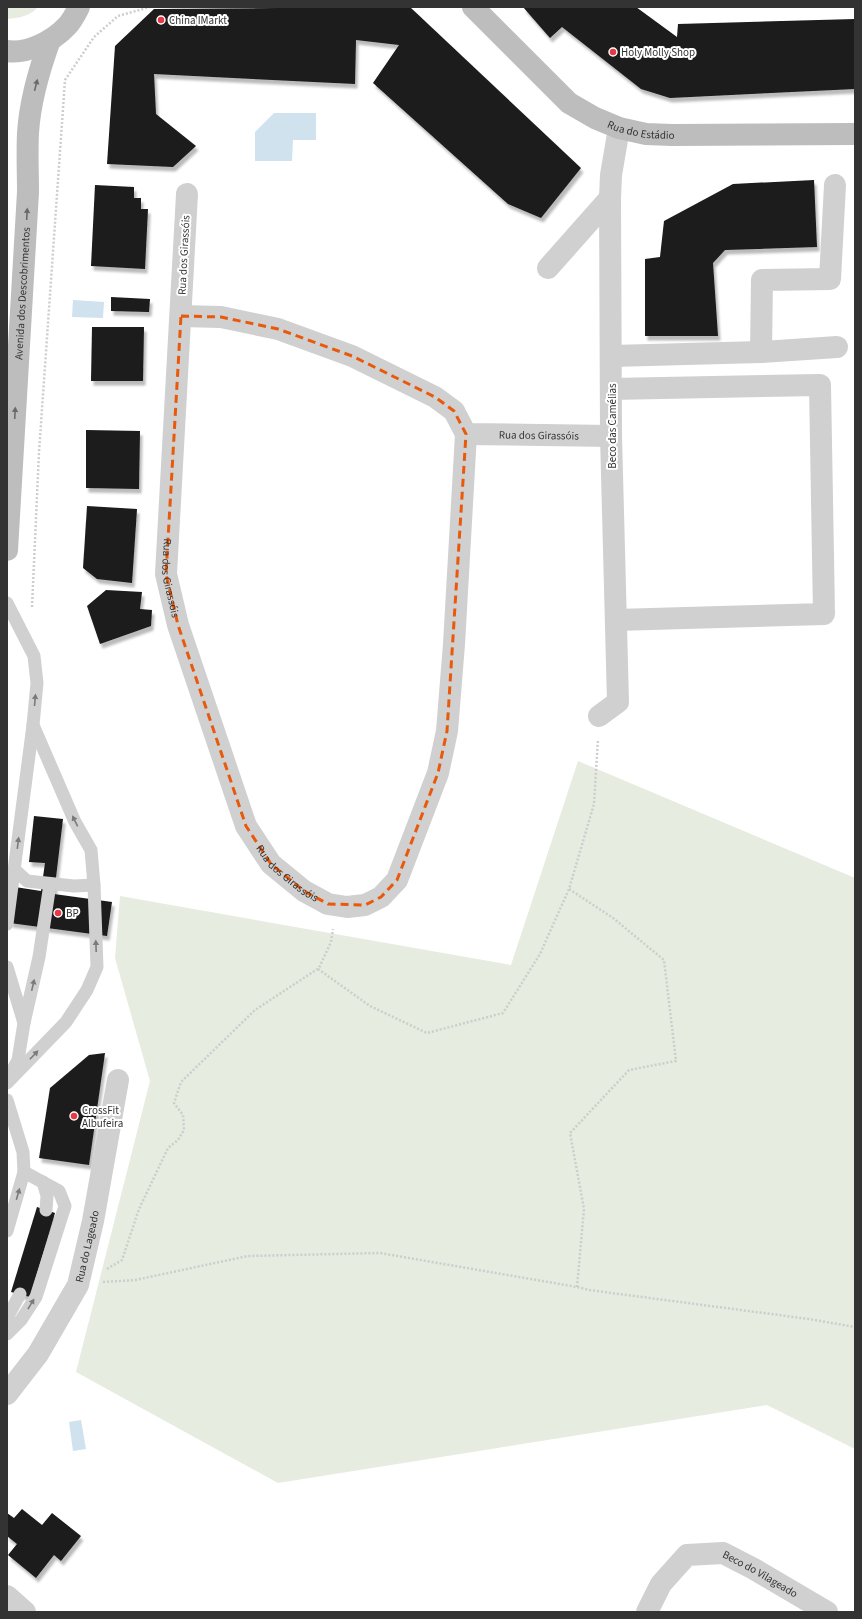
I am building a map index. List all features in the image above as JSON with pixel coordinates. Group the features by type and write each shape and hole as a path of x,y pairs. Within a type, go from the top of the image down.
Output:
{"main road":[{"name":"Rua do Estádio","path":"473,7 569,103 595,118 619,128 646,134 672,135 855,134"},
{"path":"7,51 12,52 30,49 50,40 68,26 80,11"},
{"name":"Avenida dos Descobrimentos","path":"7,550 28,192 28,134 32,101 40,68 50,40"}],"street":[{"name":"Beco das Camélias","path":"599,716 618,702 611,436 612,356 610,198 611,175 619,128"},
{"path":"761,352 762,280 830,279 835,186"},
{"name":"Rua dos Girassóis","path":"187,194 166,574 178,625 246,826 271,864 304,891 328,904 347,907 365,905 381,897 397,880 438,773 448,723 466,434 611,436"},
{"path":"548,268 610,198"},
{"path":"181,316 221,318 278,329 352,356 435,397 454,411 466,434"},
{"path":"612,356 761,352 837,347"},
{"path":"611,389 820,385 824,614 616,620"},
{"name":"Rua do Lageado","path":"7,1394 38,1354 78,1285 93,1221 118,1080"},
{"name":"Beco do Vilageado","path":"647,1612 662,1584 687,1555 723,1553 827,1612"},
{"path":"7,1596 25,1612"}],"lane":[{"path":"7,603 34,656 37,683 15,870 7,924"},
{"path":"7,1083 66,1022 89,984 97,967 94,885 91,850 75,822 33,725"},
{"path":"15,870 27,881 74,886 94,885"},
{"path":"7,1080 18,1060 24,1023 39,957 50,884"},
{"path":"7,967 24,1023"},
{"path":"7,1100 23,1152 24,1172 7,1231"},
{"path":"7,1334 21,1320 36,1297 65,1206 59,1191 24,1172"},
{"path":"43,1182 46,1196 46,1210"},
{"path":"7,1318 20,1294"}],"path":[{"path":"32,610 39,452 65,80 94,37 118,16 150,7"},
{"path":"318,969 370,1006 427,1033 503,1013 540,954 569,889 594,804 599,716"},
{"path":"569,889 613,918 664,960 676,1061 629,1070 570,1133 584,1209 577,1287"},
{"path":"78,1285 122,1260 139,1209 168,1148 178,1140 184,1130 183,1115 174,1103 181,1082 255,1010 318,969 331,942 338,906"},
{"path":"78,1285 135,1280 248,1256 380,1253 589,1290 802,1318 855,1327"}],"highlighted area":[{"path":"181,316 221,317 278,329 352,356 435,397 454,411 466,434 447,731 438,773 397,880 381,897 365,905 328,904 304,891 271,864 246,826 178,625 166,574"}],"shaded area":[{"path":"7,7 38,7 32,13 7,19"},
{"path":"578,761 855,878 855,1449 767,1405 278,1483 76,1372 150,1081 115,958 120,896 511,965"}],"water":[{"path":"274,113 316,113 316,140 293,140 292,161 255,161 255,132"},
{"path":"73,300 104,302 103,318 72,317"},
{"path":"81,1420 86,1449 73,1451 69,1422"}],"building":[{"path":"410,7 581,168 541,218 508,204 373,83 399,45 356,40 355,84 154,74 156,114 196,146 173,167 107,164 115,46 154,9"},
{"path":"523,7 636,7 677,37 678,24 855,19 855,89 670,98 641,89 562,27 550,38"},
{"path":"814,180 817,247 725,250 713,263 718,336 645,336 645,259 660,257 664,221 733,184"},
{"path":"95,185 134,187 134,198 141,198 141,209 148,209 145,269 91,266"},
{"path":"111,297 150,299 149,312 111,311"},
{"path":"92,327 144,327 143,381 91,381"},
{"path":"86,430 140,431 139,489 86,488"},
{"path":"87,506 137,509 132,583 97,579 83,568"},
{"path":"106,590 142,592 140,609 152,610 151,626 100,644 87,606"},
{"path":"34,816 63,819 54,894 112,902 107,936 10,923 15,887 41,891 45,863 29,862"},
{"path":"105,1053 89,1165 39,1158 50,1088 89,1055"},
{"path":"37,1207 55,1213 30,1297 11,1292"},
{"path":"22,1509 42,1525 52,1513 81,1536 61,1561 54,1555 36,1578 8,1555 17,1544 7,1536 7,1513 14,1518"}],"place":[{"name":"China IMarkt","path":"161,20"},
{"name":"Holy Molly Shop","path":"613,52"},
{"name":"BP","path":"58,913"},
{"name":"CrossFit Albufeira","path":"74,1116"}]}
